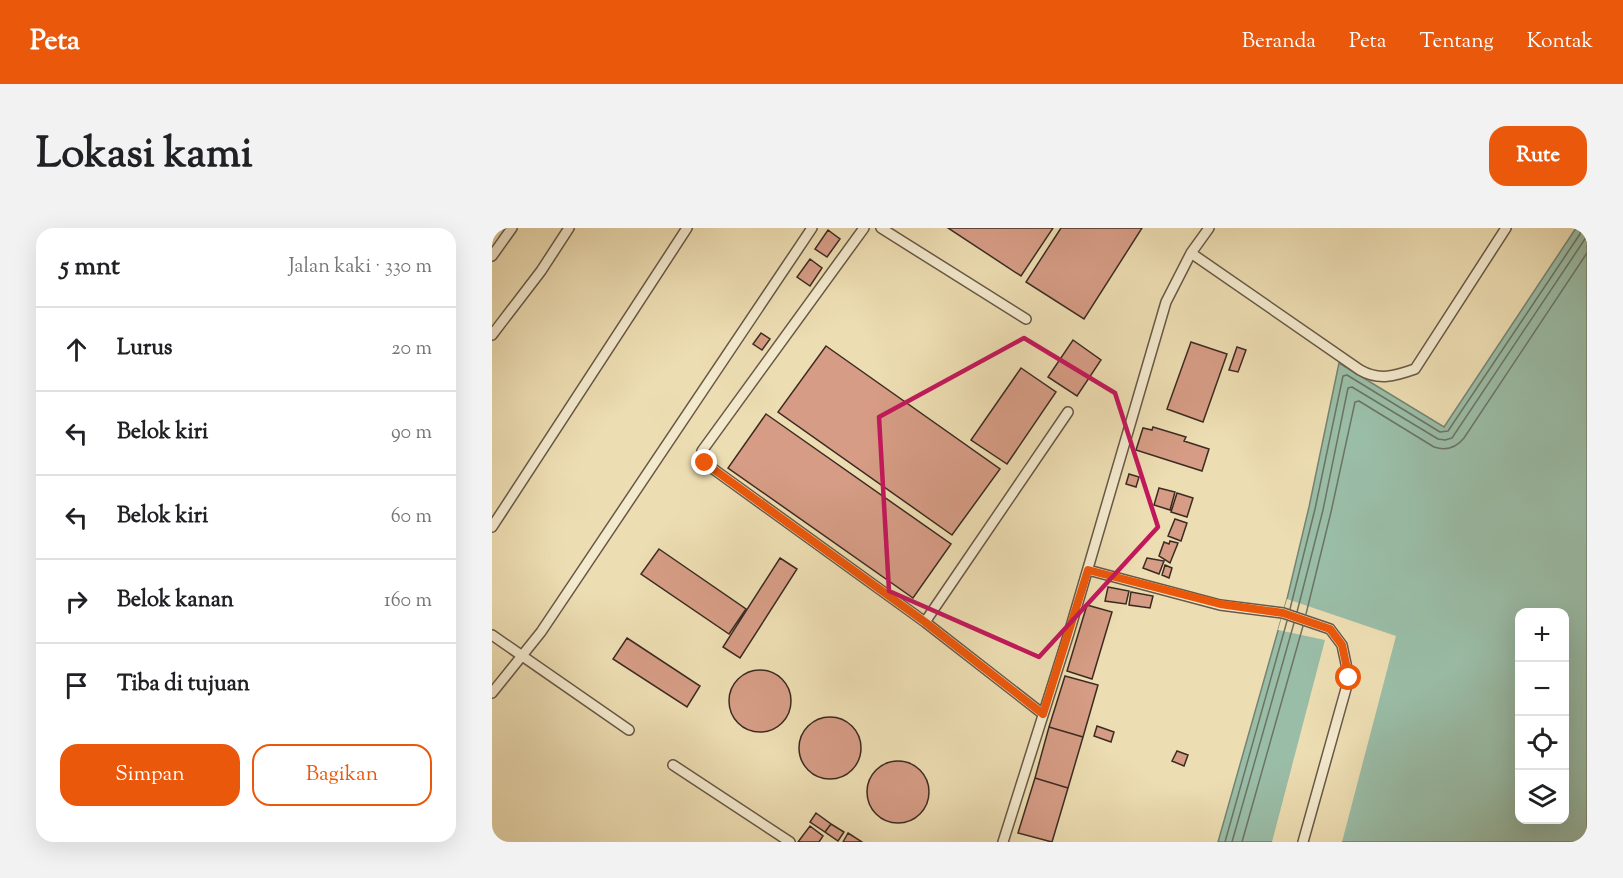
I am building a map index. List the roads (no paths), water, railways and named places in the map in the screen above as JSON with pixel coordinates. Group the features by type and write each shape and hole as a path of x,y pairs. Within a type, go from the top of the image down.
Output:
{"lane":[{"path":"492,256 512,228"},
{"path":"492,335 542,271 569,228"},
{"path":"492,527 687,228"},
{"path":"492,693 541,632 812,228"},
{"path":"864,228 702,451 703,458 705,463 925,622 1043,714"},
{"path":"881,228 1026,319"},
{"path":"1003,842 1088,570 1166,302 1191,253 1209,228"},
{"path":"1191,253 1360,370 1371,376 1391,377 1415,369 1506,228"},
{"path":"925,622 1068,411"},
{"path":"1088,570 1220,604 1283,613 1330,629 1342,645 1349,678 1303,842"},
{"path":"492,635 629,730"},
{"path":"673,765 790,842"}],"water":[{"path":"1576,228 1587,228 1587,842 1218,842 1287,599 1339,363 1444,427"}]}
